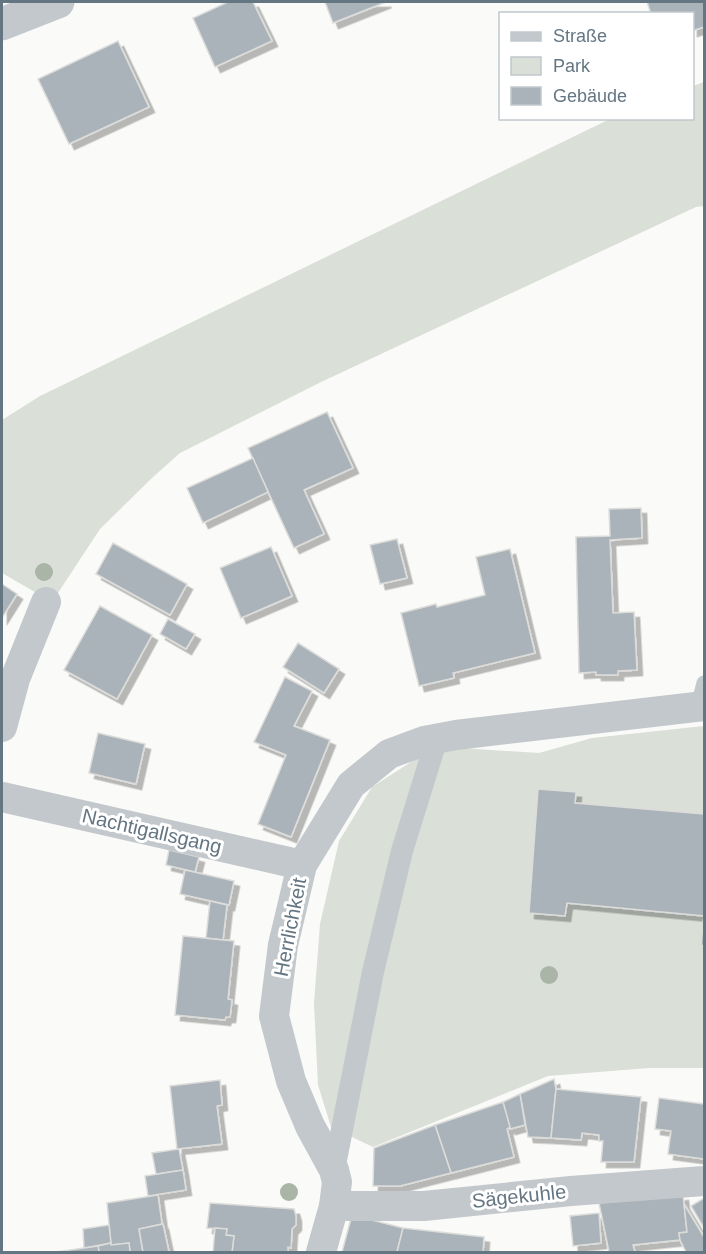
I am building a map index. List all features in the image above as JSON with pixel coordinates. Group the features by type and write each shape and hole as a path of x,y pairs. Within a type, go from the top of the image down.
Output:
{"street":[{"path":"2,24 58,2"},
{"path":"2,727 15,680 46,602"},
{"name":"Herrlichkeit","path":"321,1252 334,1206 337,1182 334,1170 310,1126 291,1080 274,1016 283,945 302,865 351,785 389,754 437,738 702,698"},
{"name":"Herrlichkeit","path":"334,1170 375,960 402,851 437,738"},
{"name":"Nachtigallsgang","path":"2,797 302,865"},
{"name":"Sägekuhle","path":"334,1206 424,1206 571,1191 705,1181"}],"green space":[{"path":"704,82 704,206 696,207 321,382 180,453 100,529 52,602 2,573 2,420 40,396 608,120 694,120 694,86"},
{"path":"704,726 704,1068 649,1068 548,1076 373,1147 331,1127 318,1085 314,1003 320,924 339,841 372,787 422,755 446,747 539,753 592,738"}],"building":[{"path":"228,2 253,2 272,41 215,67 193,18"},
{"path":"325,2 386,2 333,23"},
{"path":"647,2 704,2 704,27 694,30 694,12 650,12"},
{"path":"118,41 149,107 69,144 38,79"},
{"path":"327,412 353,468 304,490 324,534 294,548 248,448"},
{"path":"253,458 268,492 203,523 187,488"},
{"path":"641,508 642,538 610,540 613,613 634,612 637,670 618,671 618,675 596,675 596,672 579,673 576,537 610,536 609,509"},
{"path":"397,539 407,578 380,584 370,545"},
{"path":"113,543 187,584 170,615 96,574"},
{"path":"271,547 292,596 241,618 220,568"},
{"path":"510,549 535,653 453,673 454,678 419,686 401,613 485,595 476,557"},
{"path":"2,584 17,594 2,618"},
{"path":"100,606 152,635 117,699 64,670"},
{"path":"168,619 195,634 186,649 160,634"},
{"path":"298,643 339,669 324,693 283,667"},
{"path":"285,677 312,691 294,726 330,740 291,837 258,824 286,755 254,742"},
{"path":"98,733 145,744 136,784 89,773"},
{"path":"538,789 576,792 575,803 704,814 704,916 567,903 565,916 529,913"},
{"path":"169,850 199,857 195,872 166,865"},
{"path":"185,870 234,881 229,905 180,894"},
{"path":"210,901 227,905 223,940 206,938"},
{"path":"704,916 704,946 701,945"},
{"path":"183,936 234,941 228,999 232,1000 230,1017 226,1017 225,1020 175,1015"},
{"path":"554,1079 556,1089 551,1138 528,1137 520,1094"},
{"path":"220,1080 222,1105 217,1106 222,1144 177,1149 170,1086"},
{"path":"556,1089 641,1097 634,1162 601,1162 603,1141 599,1141 599,1135 582,1133 581,1140 551,1138"},
{"path":"520,1094 525,1125 510,1129 503,1102"},
{"path":"659,1098 704,1104 704,1159 668,1154 671,1131 655,1129"},
{"path":"503,1102 510,1127 507,1129 514,1157 451,1173 435,1125"},
{"path":"435,1125 451,1173 400,1186 373,1186 374,1148"},
{"path":"179,1149 183,1170 156,1174 152,1153"},
{"path":"183,1170 186,1190 148,1196 145,1176"},
{"path":"158,1195 162,1224 139,1229 143,1252 130,1252 129,1243 111,1245 107,1203"},
{"path":"683,1195 687,1232 679,1233 680,1240 633,1245 635,1252 609,1252 599,1203"},
{"path":"704,1198 704,1228 691,1206"},
{"path":"210,1203 294,1209 296,1225 292,1229 291,1248 288,1247 288,1252 232,1252 234,1236 226,1235 227,1229 207,1228"},
{"path":"684,1204 704,1237 704,1252 686,1252 680,1240 679,1233 687,1232"},
{"path":"599,1213 601,1243 573,1246 570,1216"},
{"path":"352,1215 403,1228 397,1252 342,1252"},
{"path":"163,1224 169,1252 143,1252 139,1229"},
{"path":"109,1225 111,1243 84,1248 83,1229"},
{"path":"215,1228 227,1229 226,1235 234,1236 232,1252 213,1252"},
{"path":"403,1228 484,1237 483,1252 397,1252"},
{"path":"111,1243 111,1245 129,1243 130,1252 99,1252 98,1246"},
{"path":"98,1246 99,1252 56,1252"}]}
